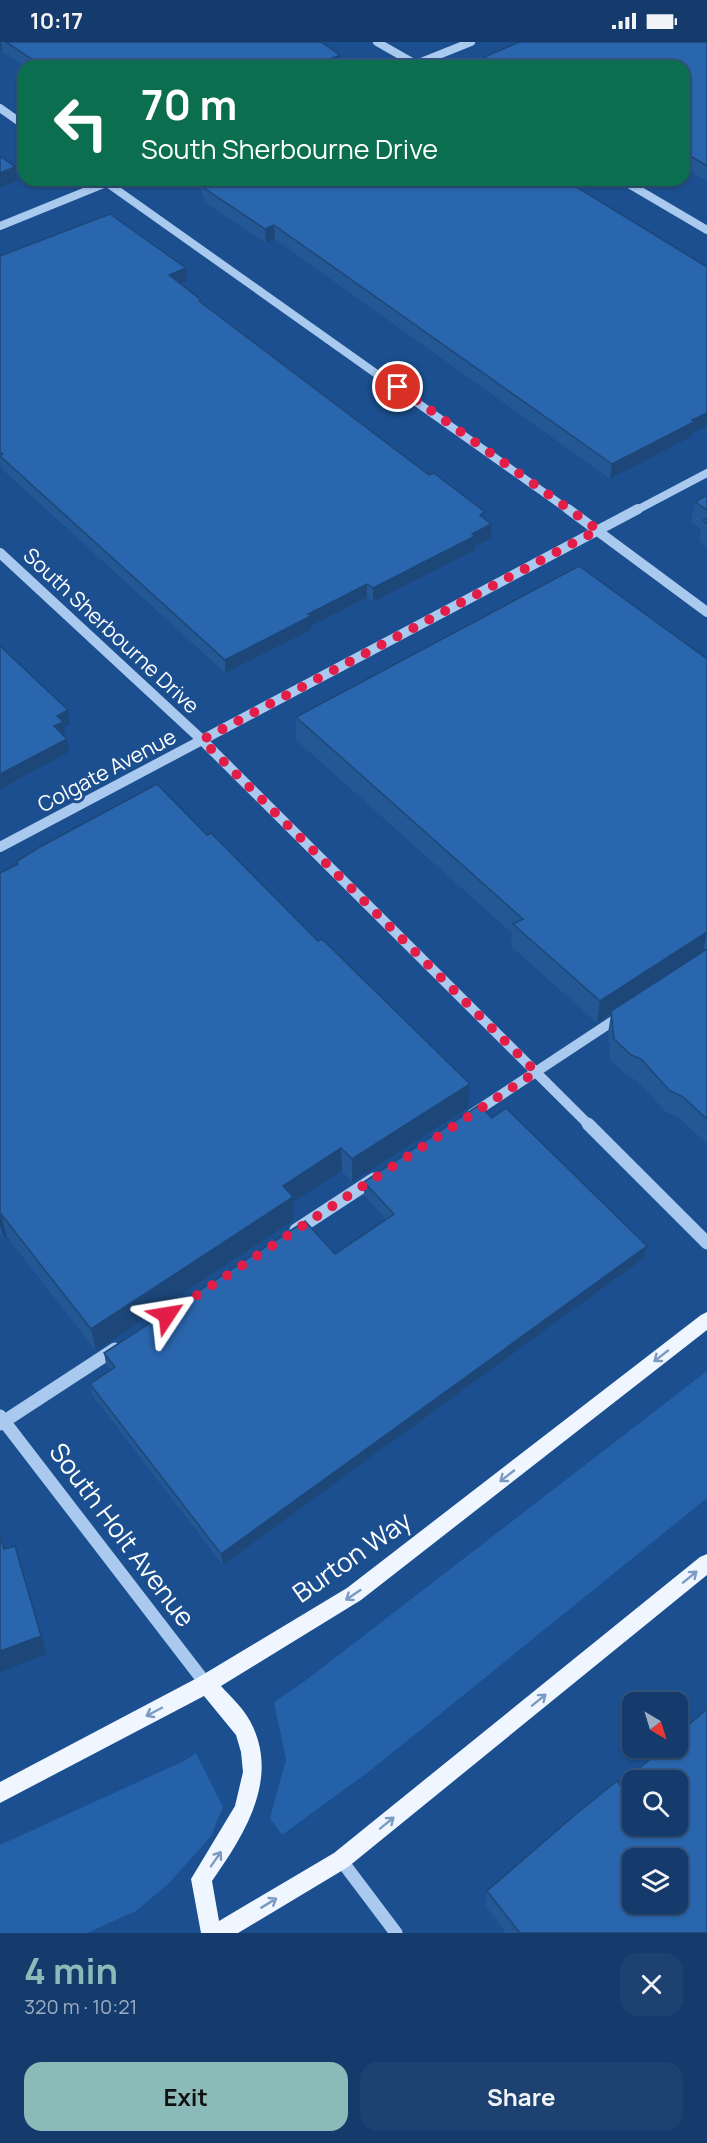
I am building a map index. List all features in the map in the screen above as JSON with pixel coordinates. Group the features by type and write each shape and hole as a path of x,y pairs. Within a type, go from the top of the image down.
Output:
{"main road":[{"name":"Burton Way","path":"0,1793 206,1684 354,1594 707,1320"},
{"path":"218,1933 341,1860 707,1563"},
{"path":"206,1684 245,1730 254,1778 236,1830 201,1879 211,1933"}],"street":[{"path":"377,42 407,60"},
{"path":"427,60 471,42"},
{"path":"0,108 18,121"},
{"path":"0,226 96,186"},
{"path":"115,186 598,530 707,612"},
{"path":"632,186 707,230"},
{"name":"Colgate Avenue","path":"0,847 707,473"},
{"name":"South Sherbourne Drive","path":"0,553 202,740 707,1243"},
{"path":"458,1123 629,1011"},
{"path":"289,1234 389,1169"},
{"path":"2,1420 130,1339"},
{"name":"South Holt Avenue","path":"2,1420 206,1684"},
{"path":"341,1860 396,1933"}],"shaded area":[{"path":"707,1371 707,1498 371,1770 282,1835 270,1818 286,1760 274,1702 305,1681"},
{"path":"196,1753 223,1807 211,1836 169,1883 136,1911 87,1933 0,1933 0,1845 186,1760"}],"building":[{"path":"6,42 321,42 340,55 328,60 33,60"},
{"path":"520,42 707,42 707,166 690,156 690,60 482,60 486,58 484,57"},
{"path":"0,156 15,167 0,173"},
{"path":"208,186 575,186 707,267 707,413 612,464 274,225 265,229 204,188"},
{"path":"110,214 186,268 169,275 201,300 199,301 429,475 434,473 485,512 480,515 491,524 472,534 475,536 373,588 367,584 225,660 0,456 3,454 0,452 0,256"},
{"path":"707,495 707,510 695,502"},
{"path":"579,566 707,659 707,932 600,1001 513,924 523,919 296,717"},
{"path":"0,646 68,710 57,716 63,722 54,726 67,739 0,774"},
{"path":"157,784 207,835 211,833 318,941 322,939 470,1084 352,1159 341,1148 283,1186 293,1197 91,1329 0,1215 0,873 18,864 16,862 38,848"},
{"path":"707,949 707,1119 683,1097 669,1090 641,1059 631,1055 614,1039 611,1011"},
{"path":"479,1105 492,1118 506,1108 647,1246 221,1554 90,1384 115,1367 104,1353 305,1221 335,1254 394,1214 364,1182"},
{"path":"0,1536 4,1549 15,1546 41,1636 0,1651"},
{"path":"707,1709 707,1933 520,1933 487,1891 617,1781 620,1785 622,1783 622,1836 688,1836 688,1770 637,1770 651,1758 688,1758 688,1725"}],"route":[{"path":"167,1315 536,1072 202,740 598,530 398,387"}]}
